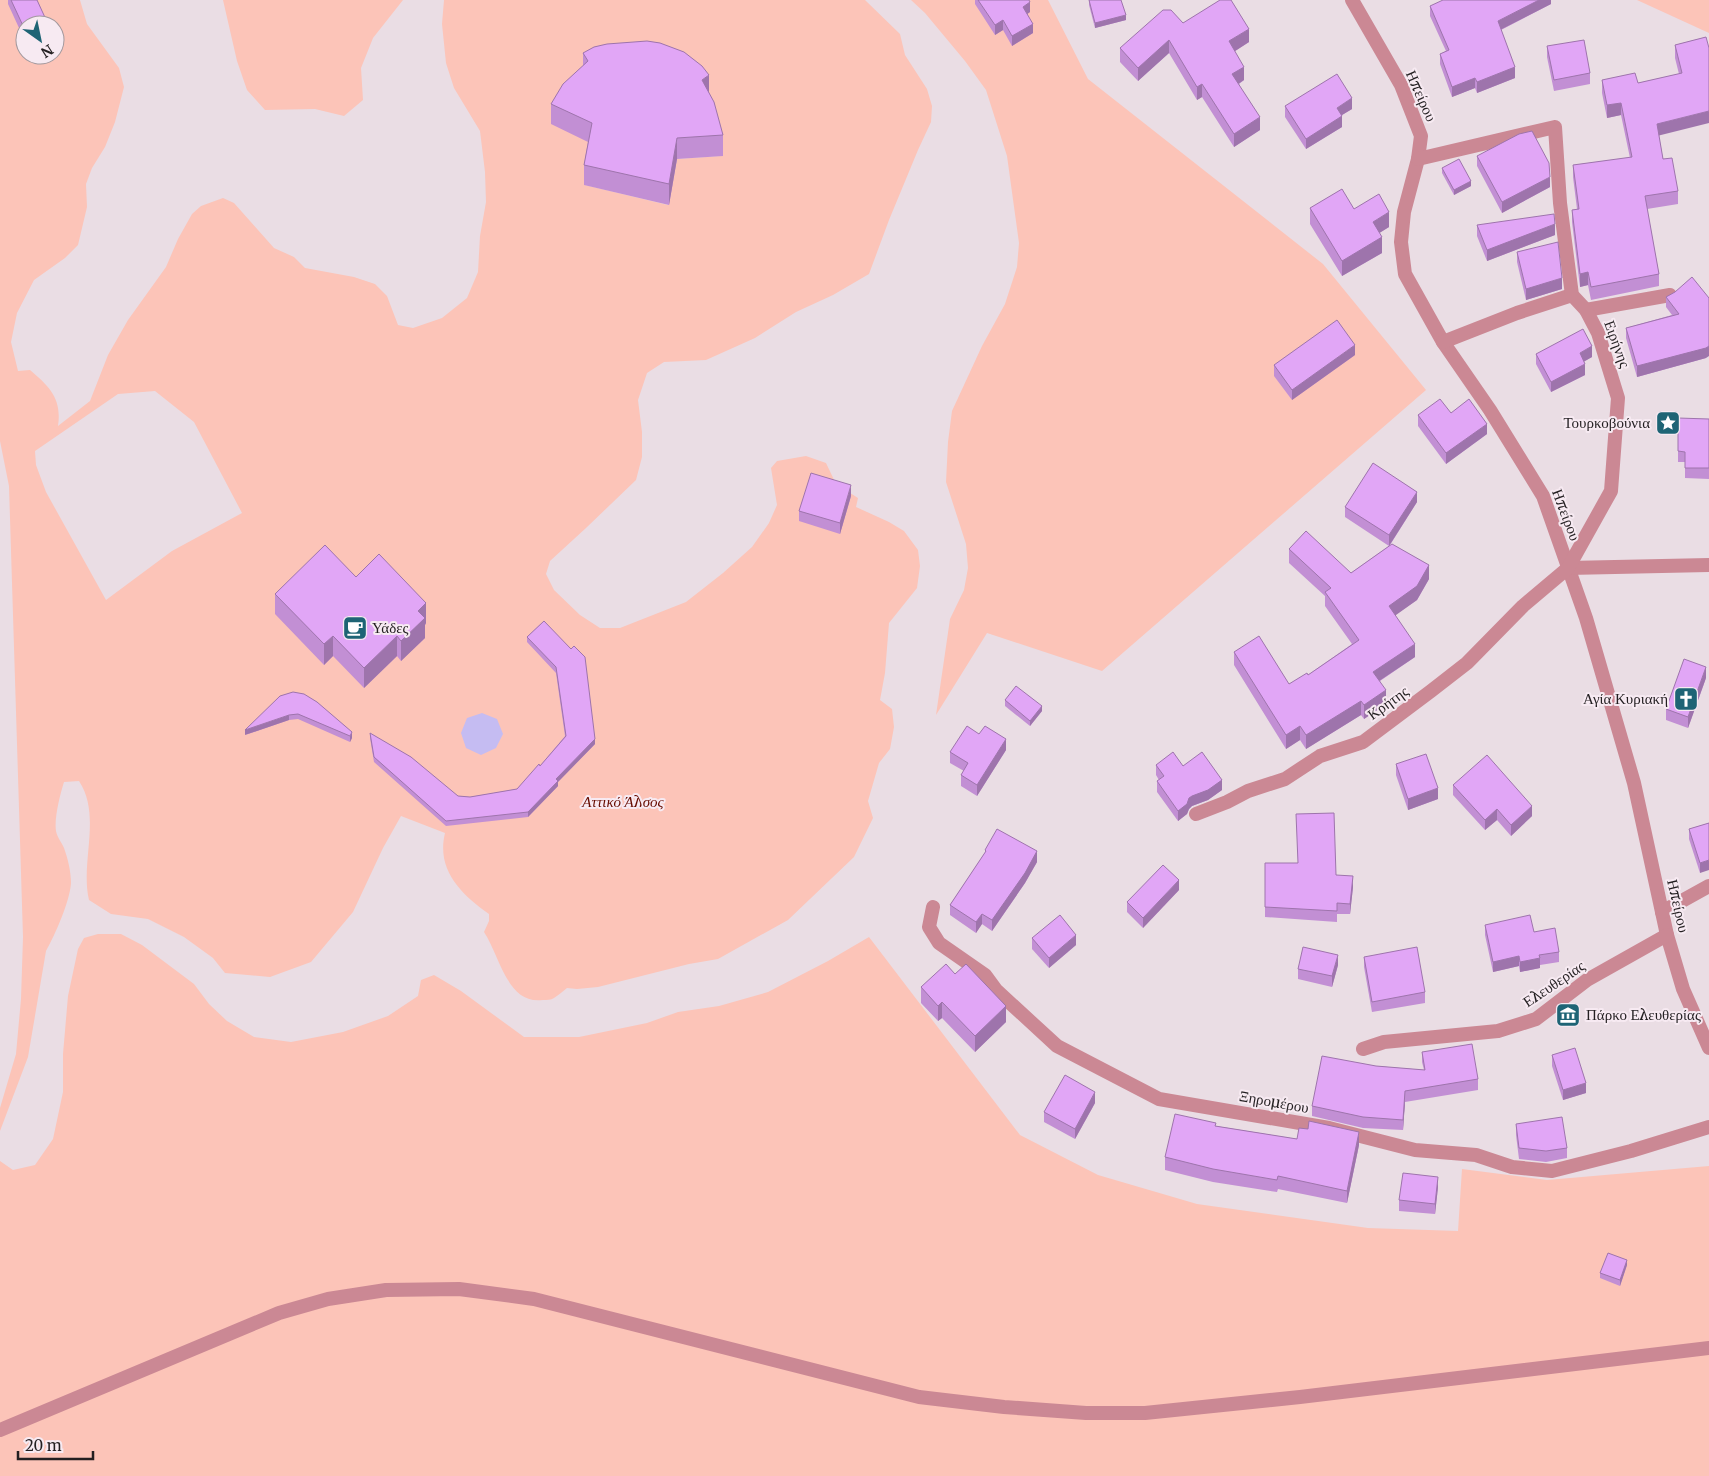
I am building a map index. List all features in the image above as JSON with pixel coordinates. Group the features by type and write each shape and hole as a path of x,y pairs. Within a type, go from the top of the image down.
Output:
{"street":[{"name":"Ηπείρου","path":"1352,0 1401,85 1422,136 1404,212 1401,242 1405,274 1443,342 1490,410 1544,496 1586,618 1634,783 1667,935 1683,989 1709,1048"},
{"path":"1418,159 1556,127 1560,203 1572,295 1517,313 1443,342"},
{"name":"Ειρήνης","path":"1568,568 1611,491 1618,398 1598,333 1586,310 1572,295"},
{"path":"1586,310 1670,295"},
{"path":"1568,568 1709,565"},
{"name":"Κρήτης","path":"1196,814 1227,802 1248,791 1286,779 1320,756 1363,742 1467,663 1523,606 1568,568"},
{"path":"1662,912 1709,886"},
{"name":"Ξηρομέρου","path":"933,908 929,927 939,943 985,975 996,990 1057,1046 1159,1099 1329,1128 1415,1150 1476,1155 1512,1167 1552,1171 1631,1151 1709,1127"},
{"name":"Ελευθερίας","path":"1363,1049 1384,1042 1498,1031 1536,1019 1588,980 1667,935"},
{"path":"0,1430 279,1313 328,1299 386,1290 459,1289 534,1299 918,1397 1004,1407 1086,1413 1145,1413 1300,1397 1709,1348"}],"green space":[{"name":"Αττικό Άλσος","path":"0,0 80,0 87,24 119,68 124,87 115,122 105,147 92,168 86,184 87,207 78,245 65,258 34,280 17,313 11,342 18,371 30,370 53,394 58,408 58,426 90,401 108,355 128,320 166,267 178,239 192,214 201,206 223,198 234,203 274,248 294,257 305,268 354,277 375,284 387,296 398,325 413,328 442,318 467,298 478,272 480,236 486,202 485,172 480,131 454,88 446,63 442,24 444,0 865,0 900,34 905,55 927,89 932,106 931,122 889,220 869,274 833,295 796,312 755,338 706,360 664,362 647,373 638,400 642,432 642,457 636,480 550,561 546,574 554,590 580,615 600,628 620,628 686,602 752,547 769,523 777,505 771,468 777,461 806,456 826,463 836,484 858,498 856,507 904,531 918,550 920,566 917,588 889,623 885,673 880,700 892,709 894,727 890,749 879,763 868,801 873,818 854,857 788,920 718,959 689,964 598,987 567,988 550,1000 531,999 521,995 506,977 484,932 489,921 489,914 460,889 448,870 443,846 445,833 401,816 383,848 353,912 311,962 270,977 225,973 213,958 184,937 148,919 111,914 89,900 87,870 89,809 86,795 79,781 64,782 58,806 56,826 69,866 70,890 62,918 46,951 28,1057 0,1131 0,1108 16,1054 21,999 23,937 9,486 0,441","holes":["592,144 721,156 677,159 668,205 585,185","155,391 194,422 242,513 172,551 106,600 46,492 36,465 35,451 118,394"]},
{"path":"223,0 403,0 373,38 361,68 363,100 344,116 315,109 265,110 247,90 237,61"},
{"path":"911,0 1048,0 1088,79 1323,264 1426,390 1102,671 987,633 936,715 950,619 964,590 968,568 966,544 946,482 952,411 982,346 1005,304 1017,267 1019,243 1007,156 986,90 965,61 925,13"},
{"path":"1637,0 1709,0 1709,33"},
{"path":"98,934 121,934 142,945 194,984 209,1004 227,1021 254,1037 291,1042 343,1032 388,1016 418,996 421,980 434,975 461,991 524,1037 579,1037 647,1023 678,1012 719,1006 768,992 869,937 1020,1135 1098,1175 1197,1204 1368,1228 1458,1231 1462,1169 1547,1180 1709,1166 1709,1476 0,1476 0,1161 13,1170 35,1165 53,1139 63,1092 63,1054 68,996 78,949 84,938"}],"shaded area":[{"path":"482,713 497,719 503,734 496,748 481,755 466,748 461,733 467,718"}],"building":[{"path":"11,0 37,0 44,15 18,15"},
{"path":"978,0 1029,0 1030,2 1023,7 1033,24 1012,36 1003,20 995,25"},
{"path":"1089,0 1121,0 1126,15 1095,23"},
{"path":"1220,0 1231,0 1249,29 1229,41 1244,67 1232,74 1260,117 1234,134 1202,84 1197,87 1169,40 1138,68 1120,48 1163,10 1171,10 1183,23"},
{"path":"1443,0 1539,0 1498,21 1515,67 1477,82 1475,78 1452,87 1440,54 1449,50 1430,6"},
{"path":"1706,37 1709,48 1709,111 1657,124 1663,159 1672,158 1678,191 1645,196 1659,274 1591,287 1588,272 1580,274 1572,210 1579,209 1573,165 1632,157 1621,103 1607,105 1602,80 1635,73 1638,83 1682,73 1675,45"},
{"path":"1584,40 1590,73 1554,80 1547,46"},
{"path":"647,41 660,43 684,52 702,66 709,75 702,80 714,102 723,135 677,138 669,184 584,165 592,123 551,104 563,84 588,61 583,53 594,47 607,44"},
{"path":"1337,74 1352,98 1337,108 1342,116 1306,139 1285,106"},
{"path":"1532,131 1549,163 1550,177 1502,202 1477,156 1519,134"},
{"path":"1459,159 1471,181 1454,190 1442,168"},
{"path":"1342,189 1354,209 1379,194 1389,212 1373,222 1382,237 1342,261 1310,208"},
{"path":"1554,214 1555,224 1487,250 1477,225"},
{"path":"1558,242 1562,278 1526,289 1517,252"},
{"path":"1692,277 1709,298 1709,346 1637,366 1626,328 1679,314 1666,297 1675,292"},
{"path":"1337,320 1355,345 1292,390 1274,365"},
{"path":"1583,329 1592,346 1580,353 1585,364 1551,382 1536,354"},
{"path":"1440,399 1451,413 1469,399 1487,424 1446,453 1418,415"},
{"path":"1678,418 1709,419 1709,468 1685,468 1685,452 1678,451"},
{"path":"1373,463 1417,492 1389,535 1345,507"},
{"path":"811,473 851,485 840,523 799,511"},
{"path":"1306,531 1351,573 1392,544 1429,565 1417,586 1389,606 1415,644 1373,672 1386,690 1364,705 1361,701 1306,735 1300,726 1286,735 1234,652 1259,636 1289,684 1307,673 1308,675 1359,640 1325,592 1331,588 1289,549"},
{"name":"Υάδες","path":"325,545 356,577 379,554 426,603 418,611 425,618 401,641 397,636 364,668 333,636 324,644 275,594"},
{"path":"544,621 571,649 574,646 585,657 595,739 556,779 558,781 528,812 446,821 374,757 370,733 411,757 458,796 470,797 517,789 566,736 556,667 527,637"},
{"name":"Αγία Κυριακή","path":"1684,659 1706,667 1688,717 1666,709"},
{"path":"1016,686 1042,706 1030,721 1005,700"},
{"path":"293,692 304,694 317,702 352,732 350,736 298,714 289,715 245,730 280,696"},
{"path":"967,726 979,734 985,726 1006,739 977,785 961,775 968,763 950,752"},
{"path":"1173,752 1183,766 1202,752 1222,780 1208,790 1189,798 1187,804 1178,811 1157,781 1164,776 1156,765"},
{"path":"1426,754 1438,788 1408,799 1396,764"},
{"path":"1487,755 1532,806 1511,825 1497,809 1485,820 1453,785"},
{"path":"1334,813 1336,875 1353,876 1350,904 1337,903 1337,911 1265,907 1265,863 1298,863 1296,814"},
{"path":"1709,823 1709,860 1700,863 1689,829"},
{"path":"997,829 1037,851 1025,873 992,920 982,914 976,922 950,905 986,851"},
{"path":"1163,865 1179,880 1143,918 1127,902"},
{"path":"1060,915 1076,935 1049,958 1032,938"},
{"path":"1530,915 1534,932 1555,928 1559,952 1539,955 1540,958 1520,962 1519,956 1493,962 1485,925"},
{"path":"1303,947 1338,955 1332,976 1298,969"},
{"path":"1417,947 1425,992 1372,1002 1364,957"},
{"path":"946,964 955,974 966,964 1006,1006 975,1036 942,1002 938,1006 921,987"},
{"path":"1472,1044 1478,1079 1405,1091 1403,1120 1363,1117 1312,1106 1322,1056 1376,1066 1425,1070 1422,1052"},
{"path":"1575,1048 1586,1083 1563,1090 1552,1055"},
{"path":"1065,1075 1095,1092 1075,1129 1044,1112"},
{"path":"1175,1114 1216,1123 1215,1126 1297,1139 1299,1128 1308,1129 1309,1121 1359,1132 1347,1191 1278,1176 1277,1180 1213,1169 1165,1157"},
{"path":"1562,1117 1567,1148 1546,1151 1519,1148 1516,1124"},
{"path":"1403,1173 1438,1177 1435,1204 1399,1200"},
{"path":"1608,1253 1627,1260 1620,1280 1600,1273"}],"place":[{"name":"Τουρκοβούνια","path":"1668,423"},
{"name":"Υάδες","path":"355,628"},
{"name":"Αγία Κυριακή","path":"1686,699"},
{"name":"Πάρκο Ελευθερίας","path":"1568,1015"}]}
